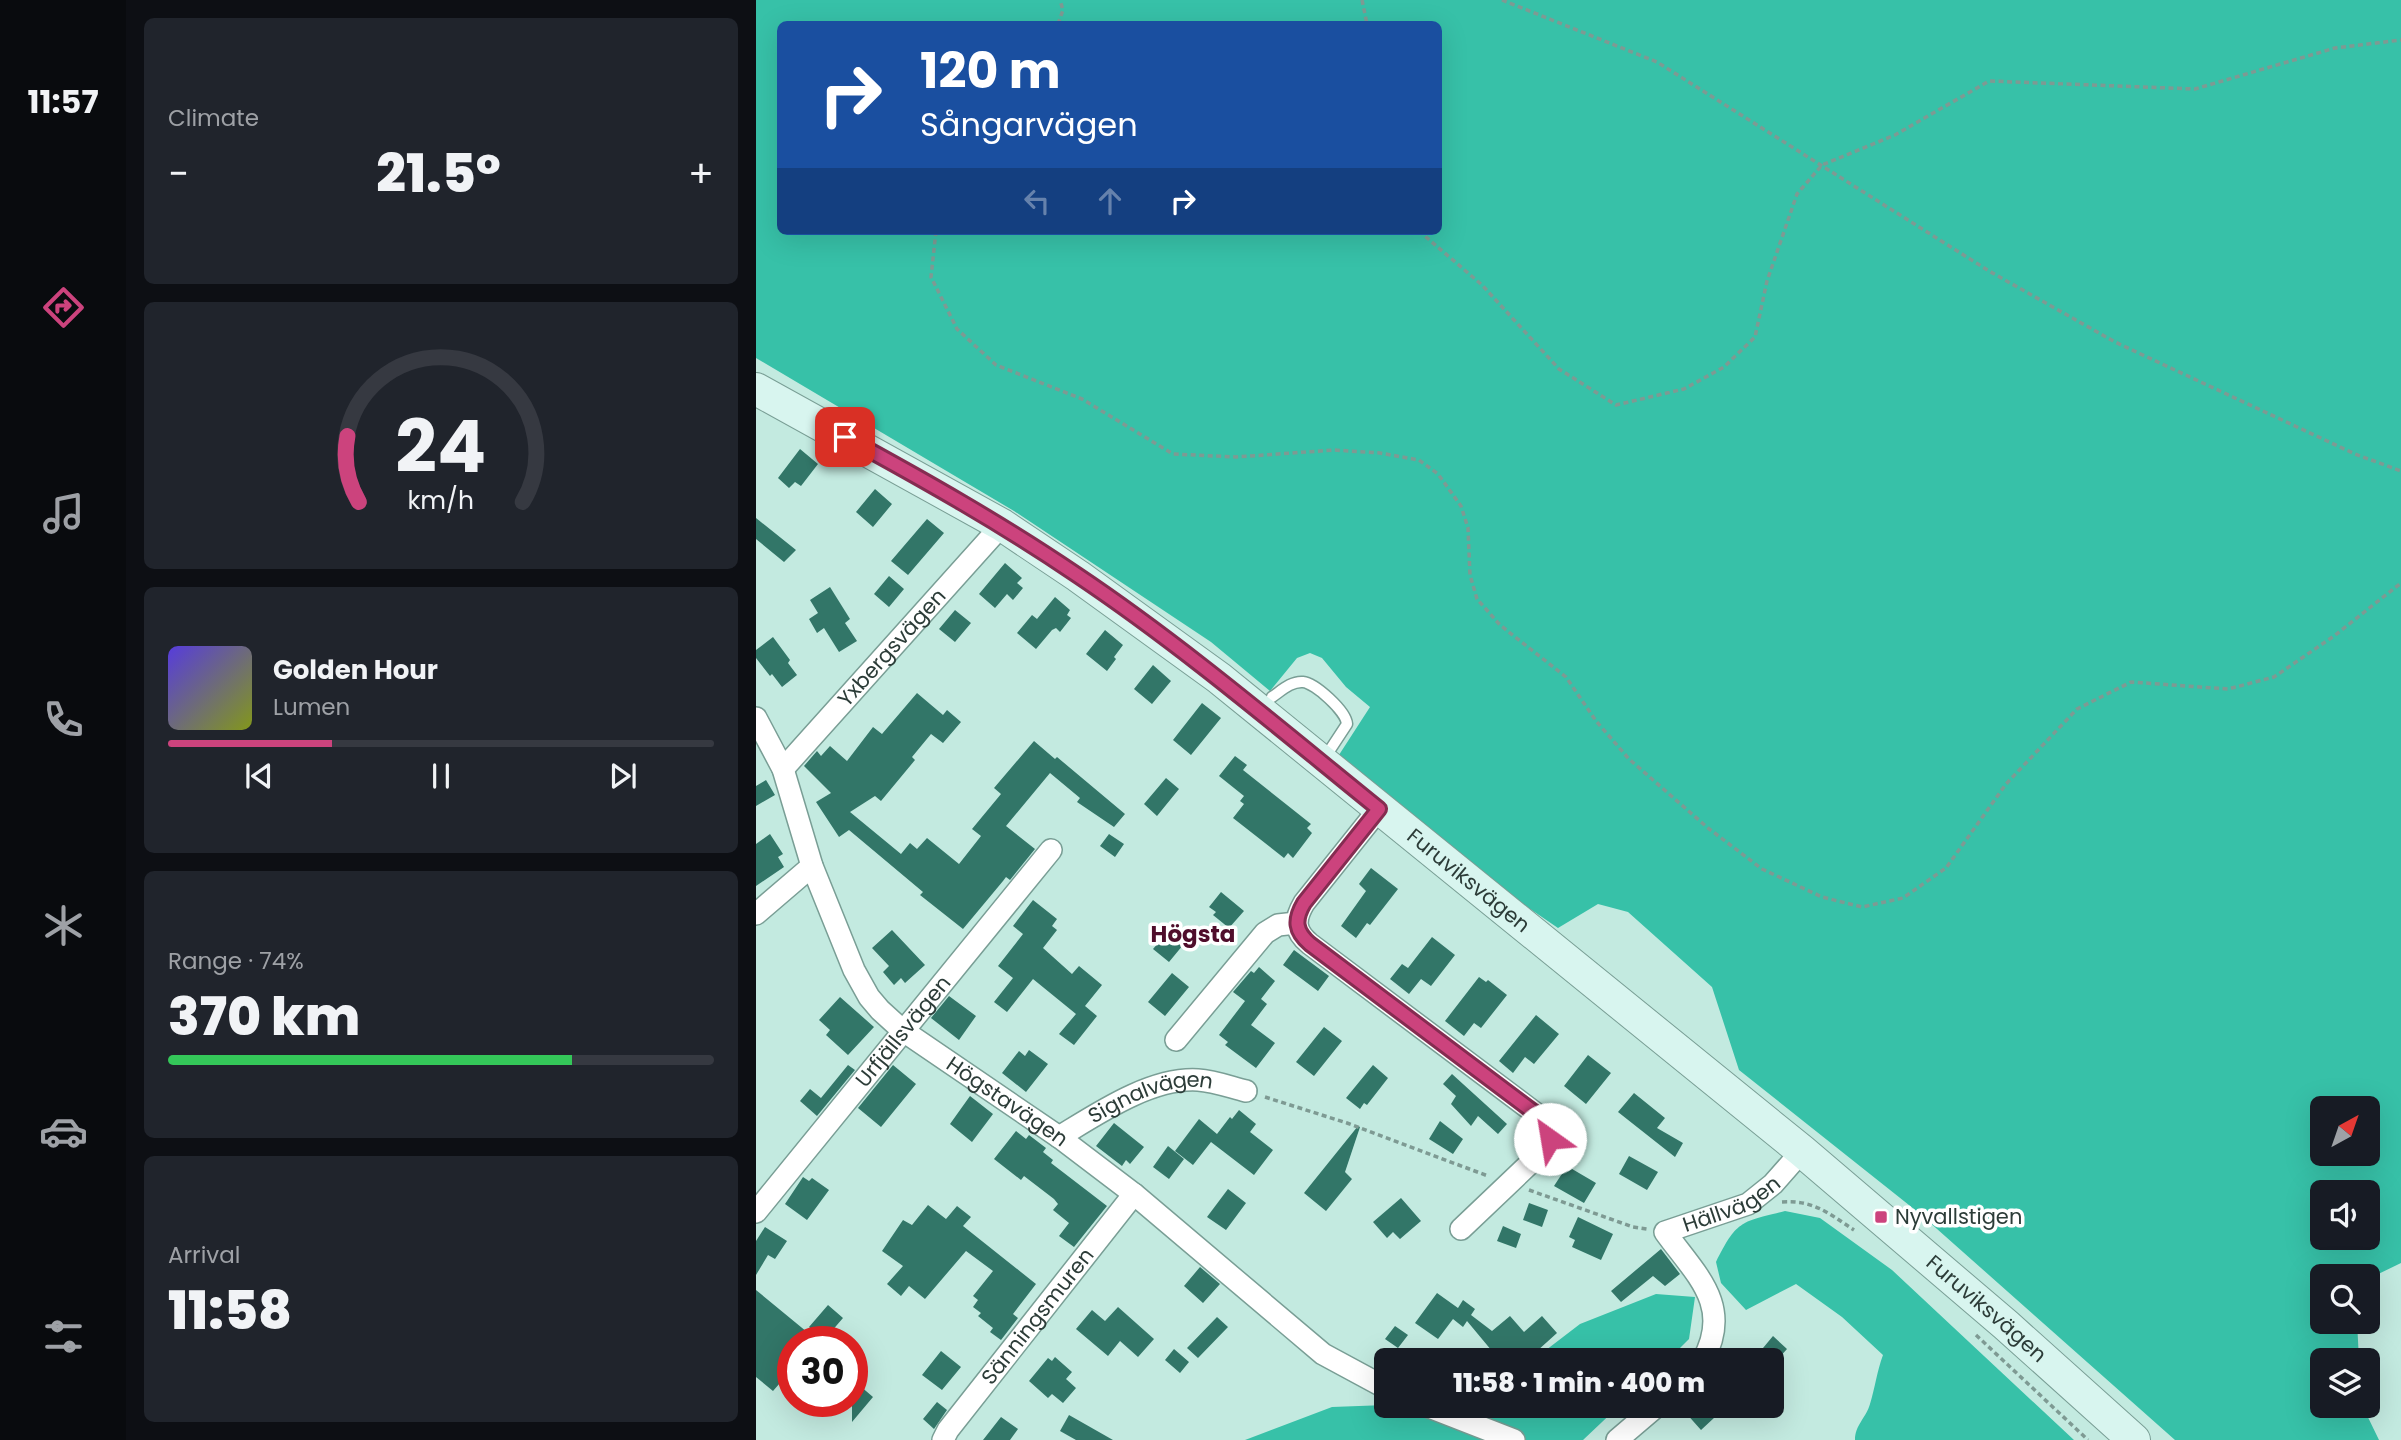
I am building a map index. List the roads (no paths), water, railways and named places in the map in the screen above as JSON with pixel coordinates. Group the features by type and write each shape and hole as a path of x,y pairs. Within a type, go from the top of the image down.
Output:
{"main road":[{"name":"Furuviksvägen","path":"756,389 1002,526 1143,621 1219,678 1802,1151 2006,1325 2134,1440"}],"street":[{"name":"Yxbergsvägen","path":"783,769 1002,526"},
{"name":"Högstavägen","path":"756,718 783,769 811,866 860,983 880,1010 902,1030 1059,1137 1134,1194 1323,1354 1374,1382"},
{"path":"1379,809 1304,903 1296,918 1299,932 1310,944 1544,1120 1550,1134 1548,1144 1461,1229"},
{"name":"Urfjällsvägen","path":"756,1212 1051,850"},
{"path":"756,914 811,866"},
{"path":"1176,1040 1265,933 1278,925 1296,923"},
{"name":"Signalvägen","path":"1059,1137 1125,1100 1176,1081 1209,1081 1246,1091"},
{"name":"Hällvägen","path":"1710,1348 1715,1330 1714,1306 1704,1287 1665,1232 1748,1204 1773,1184 1802,1151"},
{"name":"Sänningsmuren","path":"943,1440 948,1430 1134,1194"},
{"path":"1457,1418 1514,1440"},
{"path":"1617,1440 1643,1418"}],"lane":[{"path":"1272,697 1293,683 1301,682 1309,684 1343,711 1347,724 1344,732 1322,763"}],"place":[{"name":"Nyvallstigen","path":"1881,1217"}],"district":[{"name":"Högsta","path":"1193,934"}]}
